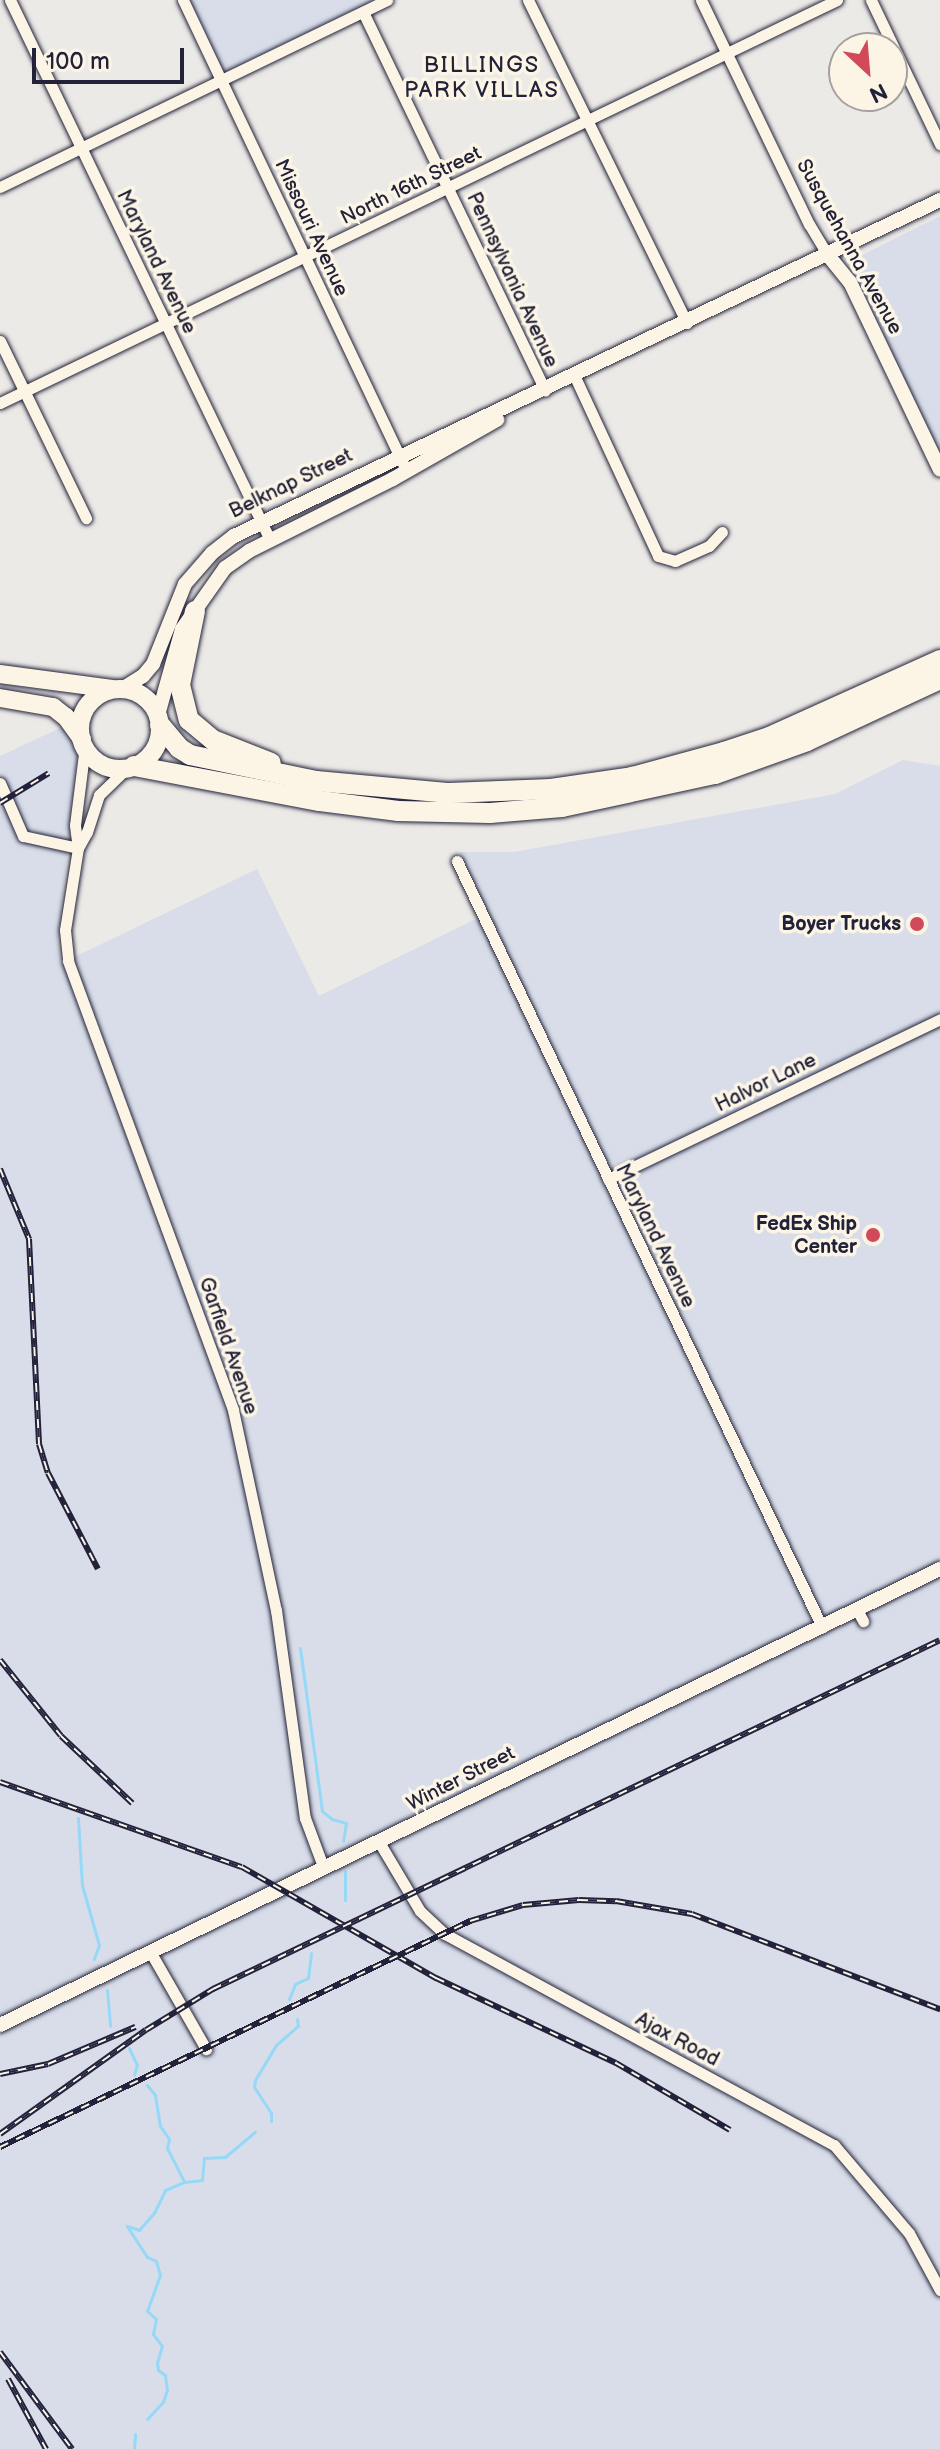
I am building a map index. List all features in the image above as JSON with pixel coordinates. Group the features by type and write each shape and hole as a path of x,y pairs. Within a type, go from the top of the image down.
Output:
{"highway":[{"path":"195,611 180,685 189,720 213,740 323,782"},
{"path":"0,674 118,689 148,700 179,748 190,755 323,782 449,793 551,789 632,777 769,737 940,660"},
{"path":"0,698 53,707 66,717 98,761 320,801 398,811 490,813 562,807 715,774 807,741 940,679"},
{"path":"83,742 82,717 87,707 104,692 118,689"},
{"path":"131,767 151,754 160,735 159,720"}],"street":[{"name":"Maryland Avenue","path":"10,0 270,540"},
{"name":"Missouri Avenue","path":"183,0 407,472"},
{"path":"0,187 387,0"},
{"path":"528,0 687,323"},
{"name":"Susquehanna Avenue","path":"701,0 809,224 827,254 850,282 940,470"},
{"name":"North 16th Street","path":"0,403 837,0"},
{"path":"871,0 940,144"},
{"name":"Pennsylvania Avenue","path":"363,12 545,391"},
{"name":"Belknap Street","path":"118,689 143,676 153,664 178,597 199,566 221,545 399,455 575,377 940,200"},
{"path":"0,341 86,518"},
{"name":"Pennsylvania Avenue","path":"575,377 658,556 675,561 709,546 722,532"},
{"name":"Belknap Street","path":"159,720 172,655 195,611 225,568 270,540 407,472 545,391"},
{"name":"Garfield Avenue","path":"83,742 75,825 78,848 65,930 70,973 233,1410 276,1610 305,1818 324,1869"},
{"name":"Garfield Avenue","path":"78,848 87,832 99,795 131,767"},
{"path":"0,783 22,835 78,848"},
{"name":"Maryland Avenue","path":"457,861 822,1627"},
{"name":"Halvor Lane","path":"608,1179 940,1019"},
{"name":"Winter Street","path":"0,2025 822,1627 860,1615 940,1569"},
{"name":"Ajax Road","path":"379,1842 420,1911 445,1934 834,2145 909,2233 940,2290"},
{"path":"151,1953 206,2049"}],"shaded area":[{"path":"183,0 387,0 221,80"},
{"path":"940,216 940,455 853,272 852,260"},
{"path":"64,726 75,744 77,759 58,940 60,964 257,869 319,996 488,913 460,852 514,852 835,794 903,760 940,766 940,1563 0,2017 0,756"},
{"path":"940,1578 940,2449 0,2449 0,2032"}],"waterway":[{"path":"300,1648 322,1811 332,1819 346,1823 343,1841"},
{"path":"78,1818 82,1885 99,1945 94,1959"},
{"path":"345,1871 345,1900"},
{"path":"289,1999 295,1984 308,1978 311,1953"},
{"path":"107,1990 110,2026"},
{"path":"271,2121 271,2113 254,2087 255,2080 276,2045 298,2026 297,2019"},
{"path":"129,2048 137,2065 134,2075"},
{"path":"147,2085 155,2095 160,2126 169,2139 167,2148 184,2182"},
{"path":"147,2419 163,2402 167,2390 165,2375 158,2370 162,2346 153,2334 156,2319 147,2311 160,2275 156,2261 147,2257 127,2226 139,2230 154,2213 165,2190 184,2182 202,2180 204,2158 225,2157 255,2132"},
{"path":"134,2449 135,2434"}],"railway":[{"path":"0,803 49,773"},
{"path":"0,1169 29,1239 39,1444 48,1473 98,1569"},
{"path":"0,2134 146,2030 213,1989 940,1640"},
{"path":"0,1660 61,1736 132,1803"},
{"path":"0,1782 242,1867 436,1978 616,2063 730,2130"},
{"path":"0,2147 470,1921 523,1905 579,1900 616,1901 692,1914 940,2009"},
{"path":"0,2074 48,2064 135,2027"},
{"path":"0,2352 72,2449"},
{"path":"8,2379 46,2449"}],"place":[{"name":"Boyer Trucks","path":"917,924"},
{"name":"FedEx Ship Center","path":"873,1235"}],"district":[{"name":"BILLINGS PARK VILLAS","path":"482,78"}]}
